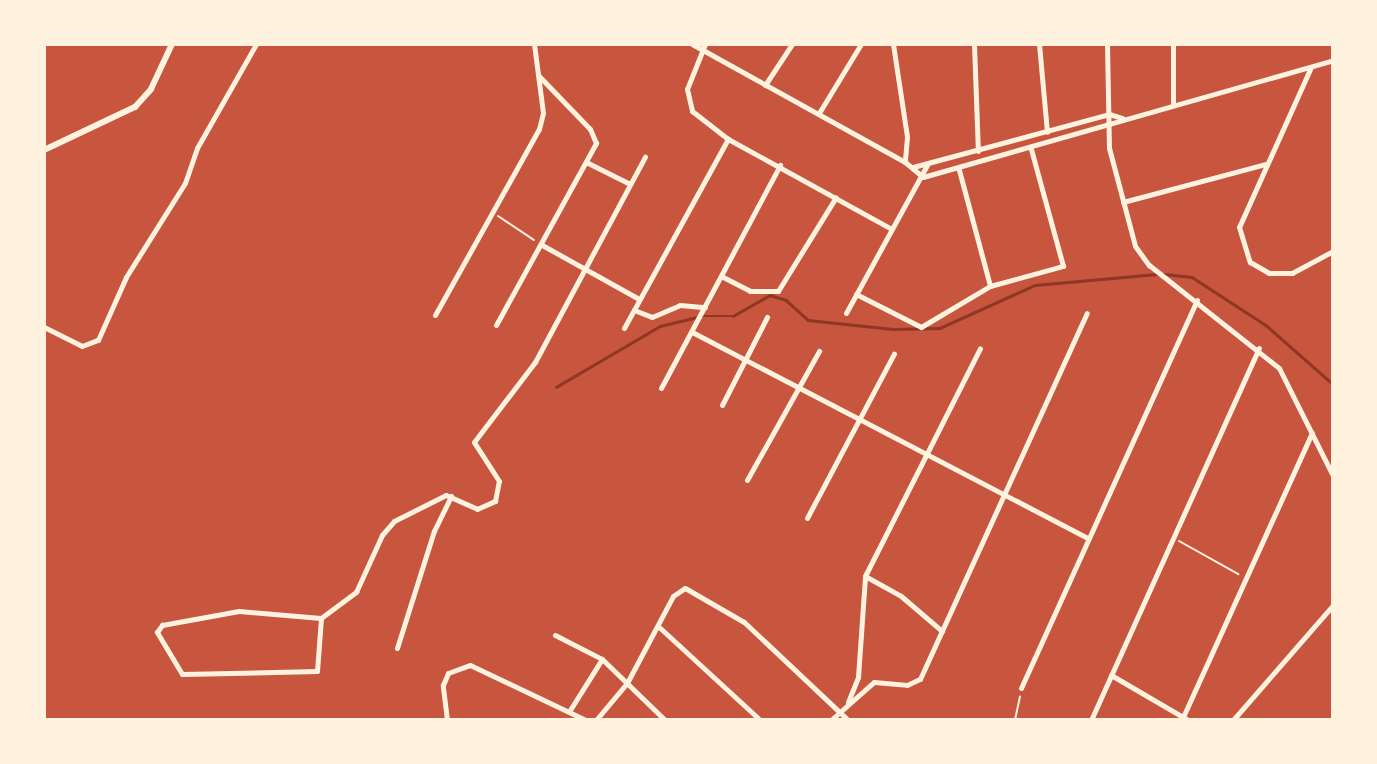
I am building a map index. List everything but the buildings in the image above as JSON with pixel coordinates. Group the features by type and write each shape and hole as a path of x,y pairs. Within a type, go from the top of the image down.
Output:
{"street":[{"path":"44,150 135,107 151,89 172,44"},
{"path":"44,327 82,346 92,345 141,254 185,183 197,148 256,44"},
{"path":"435,315 540,129 534,44"},
{"path":"692,44 705,47 765,85 905,162 923,177"},
{"path":"765,85 792,44"},
{"path":"819,113 861,44"},
{"path":"893,44 905,116 905,162"},
{"path":"975,44 978,151"},
{"path":"1039,44 1046,132"},
{"path":"1107,44 1107,126 1135,246 1149,265 1259,348 1279,368 1333,476"},
{"path":"1172,44 1173,105"},
{"path":"705,47 687,89 686,102 692,111 729,139 892,229"},
{"path":"923,177 960,170 1107,126 1122,118 1333,60"},
{"path":"1311,67 1239,227 1250,262 1269,273 1292,273 1333,251"},
{"path":"496,325 589,163 595,136 538,75"},
{"path":"913,167 1109,114 1122,118"},
{"path":"624,328 729,139"},
{"path":"856,294 921,327 990,286 1060,268 1064,261 1031,149"},
{"path":"321,618 317,671 182,674 158,628 239,611 321,618 356,592 388,527 439,497 451,496 477,509 495,501 499,481 474,442 535,362 645,157"},
{"path":"589,163 630,184"},
{"path":"1123,202 1266,164"},
{"path":"661,388 779,165"},
{"path":"846,313 923,177 927,165"},
{"path":"960,170 990,286"},
{"path":"720,276 750,291 766,294 784,285 836,197"},
{"path":"542,245 639,299"},
{"path":"1021,688 1197,300"},
{"path":"634,310 652,317 680,305 705,307"},
{"path":"831,720 874,682 914,684 942,631 1087,313"},
{"path":"722,405 767,317"},
{"path":"692,332 929,452 1004,495 1088,537"},
{"path":"847,705 858,677 865,576 980,348"},
{"path":"1091,720 1259,348"},
{"path":"747,480 819,351"},
{"path":"807,518 894,354"},
{"path":"1111,675 1186,719 1245,578 1312,433"},
{"path":"397,648 434,531 451,496"},
{"path":"865,576 901,596 942,631"},
{"path":"596,720 627,683 659,627 673,596 685,588 744,622 848,720"},
{"path":"1233,720 1333,606"},
{"path":"659,627 760,720"},
{"path":"555,635 602,659 665,720"},
{"path":"570,710 602,659"},
{"path":"447,720 443,685 448,673 459,665 483,670 586,720"}],"path":[{"path":"491,212 542,245"},
{"path":"1175,538 1245,578"},
{"path":"1015,720 1021,688"}],"waterway":[{"path":"556,387 660,326 701,316 733,316 770,295 786,300 808,320 893,329 940,328 1035,285 1157,274"},
{"path":"1164,274 1192,277 1266,325 1333,384"}]}
